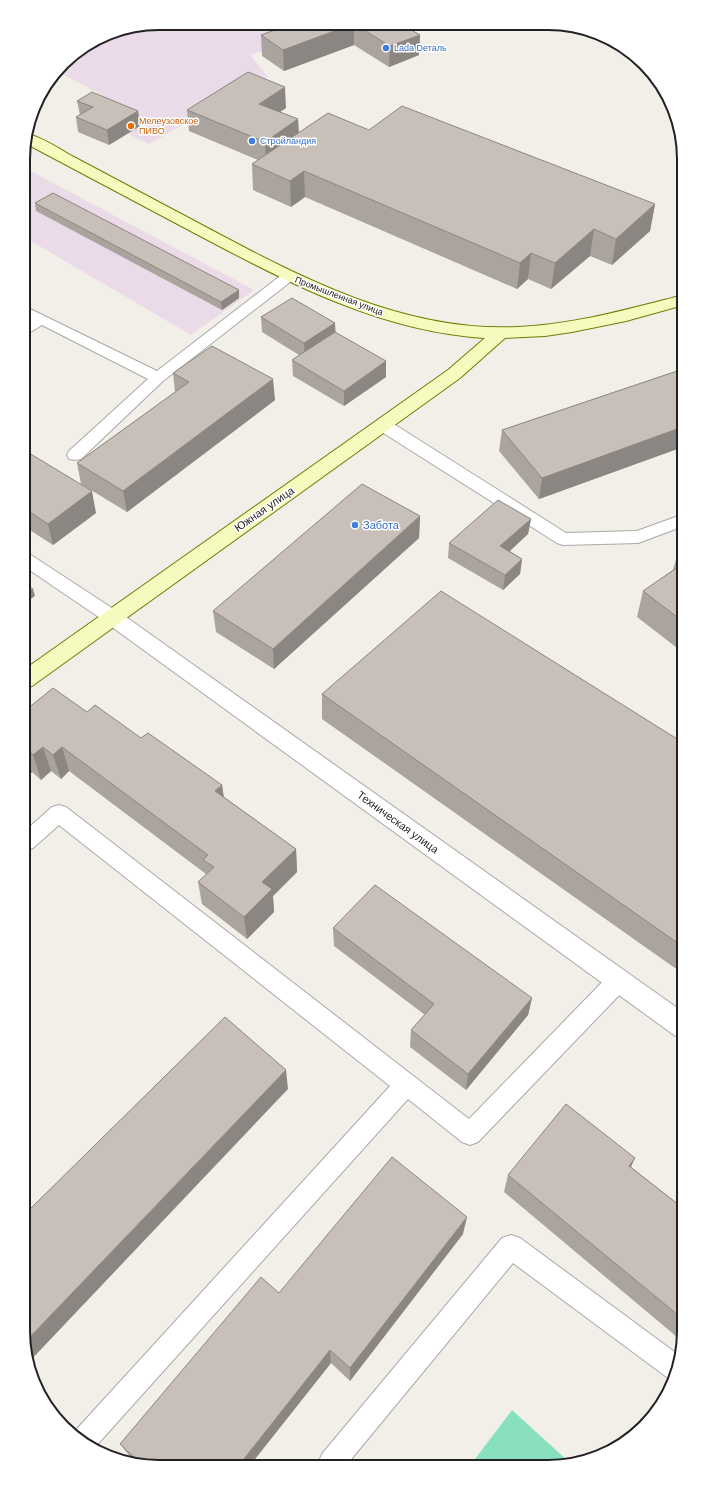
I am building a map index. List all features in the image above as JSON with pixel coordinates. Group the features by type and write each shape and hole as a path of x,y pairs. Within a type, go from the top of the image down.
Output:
{"main road":[{"name":"Промышленная улица","path":"31,140 289,276 336,297 414,323 460,331 499,334 541,332 605,321 677,301"},
{"name":"Южная улица","path":"30,676 454,374 499,334"}],"street":[{"name":"Техническая улица","path":"112,617 677,1023"}],"lane":[{"path":"75,455 158,378 289,276"},
{"path":"30,313 158,378"},
{"path":"30,326 42,319"},
{"path":"383,425 563,539 638,537 677,522"},
{"path":"30,562 112,617"},
{"path":"30,838 58,813 470,1134 619,980"},
{"path":"87,1437 406,1085"},
{"path":"334,1460 511,1247 672,1365"}],"shaded area":[{"path":"151,30 318,30 250,55 268,77 149,144 81,111 106,97 63,74 74,62 95,47 126,34"},
{"path":"30,171 254,290 191,335 30,241"}],"green space":[{"path":"512,1410 565,1459 548,1460 474,1460"}],"building":[{"path":"275,30 337,30 283,50 261,35"},
{"path":"364,30 412,30 420,35 390,46"},
{"path":"248,72 285,87 259,104 298,119 265,142 187,110"},
{"path":"92,92 138,111 107,130 76,117 93,107 77,101"},
{"path":"402,106 655,204 616,239 594,229 555,263 531,253 520,263 304,171 290,181 252,164 328,113 369,130"},
{"path":"53,193 239,290 221,302 35,203"},
{"path":"292,298 335,323 304,343 261,317"},
{"path":"335,332 386,361 344,391 292,360"},
{"path":"212,346 273,379 123,491 77,463 189,382 173,373"},
{"path":"677,371 677,429 542,478 502,430"},
{"path":"30,454 92,491 48,524 30,512"},
{"path":"362,484 420,516 273,649 213,611"},
{"path":"498,500 531,519 500,546 522,559 505,575 449,543"},
{"path":"677,568 677,617 643,591"},
{"path":"441,591 677,739 677,942 322,694"},
{"path":"53,688 87,712 95,705 141,738 148,733 222,785 215,791 296,849 262,882 272,889 244,917 198,882 214,867 203,860 208,855 62,747 53,755 43,747 33,755 30,753 30,707"},
{"path":"375,885 532,998 468,1074 411,1030 434,1004 333,928"},
{"path":"225,1017 286,1070 30,1337 30,1209"},
{"path":"566,1104 635,1158 629,1166 677,1203 677,1314 508,1175"},
{"path":"392,1157 467,1217 350,1368 330,1350 243,1460 159,1460 135,1458 120,1444 261,1277 279,1293"}],"place":[{"name":"Lada Dеталь","path":"386,48"},
{"name":"Мелеузовское ПИВО","path":"131,126"},
{"name":"Стройландия","path":"252,141"},
{"name":"Забота","path":"355,525"}]}
